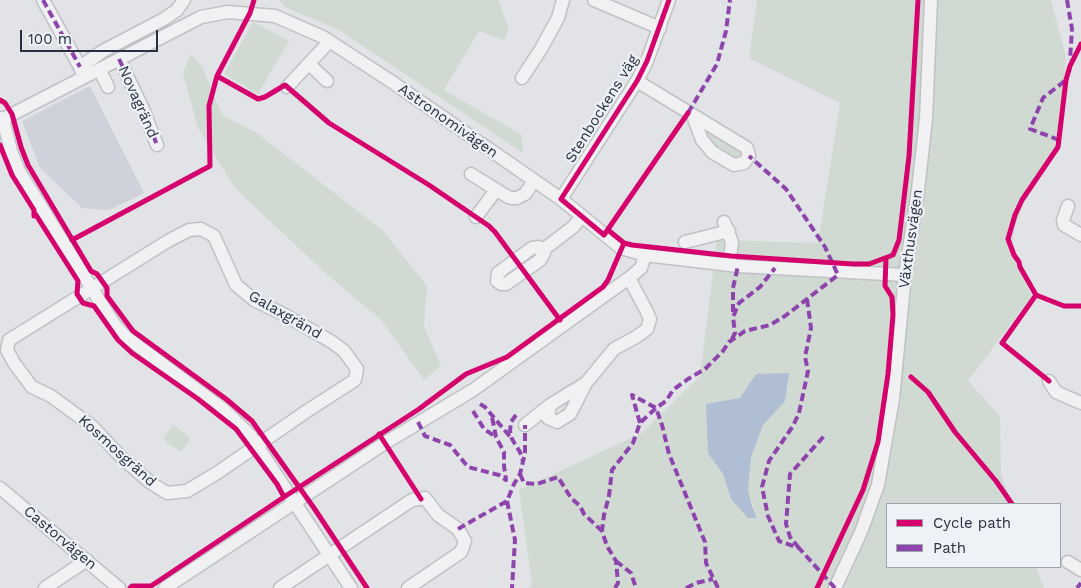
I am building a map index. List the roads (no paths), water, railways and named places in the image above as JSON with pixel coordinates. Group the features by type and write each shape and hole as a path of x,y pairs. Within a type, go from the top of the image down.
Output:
{"street":[{"path":"43,0 82,72 104,51 164,20 177,10 184,0"},
{"path":"522,78 558,18 563,0"},
{"path":"594,0 660,28"},
{"name":"Stenbockens väg","path":"561,199 637,82 660,28 669,0"},
{"name":"Växthusvägen","path":"835,588 878,485 893,399 905,275 918,190 926,119 931,0"},
{"name":"Astronomivägen","path":"1,118 82,72 99,69 201,17 228,12 275,16 329,42 392,82 561,199 621,248 645,255 729,265 905,275"},
{"path":"288,87 329,42"},
{"name":"Novagränd","path":"119,59 143,109 157,144"},
{"path":"309,64 327,81"},
{"path":"99,69 108,87"},
{"path":"637,82 693,116"},
{"path":"1,118 20,174 114,324 126,337 223,409 250,435 351,588"},
{"path":"471,174 508,197 517,198 525,194 534,181"},
{"path":"476,218 496,190"},
{"path":"1068,206 1063,220 1064,225 1081,234"},
{"path":"543,250 573,227 582,216"},
{"path":"685,242 727,227 732,242 729,265"},
{"name":"Galaxgränd","path":"92,289 168,241 189,230 201,230 214,236 236,285 254,300 302,324 344,351 357,369 355,380 257,444"},
{"path":"165,588 418,422 456,401 629,278 641,268 645,255"},
{"path":"550,405 548,418 557,422 570,414 586,383 614,348 636,338 647,329 650,319 629,278"},
{"name":"Kosmosgränd","path":"92,289 9,340 7,350 10,357 32,387 51,396 94,427 122,458 151,483 167,493 187,491 257,444"},
{"path":"1049,381 1056,392 1081,403"},
{"path":"525,425 550,405 586,383"},
{"name":"Castorvägen","path":"0,488 119,588"},
{"path":"280,588 412,500 425,498 438,515 458,529 465,541 461,552 408,588"},
{"path":"45,588 87,560"},
{"path":"1068,562 1081,570"}],"water":[{"path":"789,373 785,401 763,425 751,457 748,490 757,518 748,518 731,499 723,474 708,453 706,404 740,398 756,374"}]}
